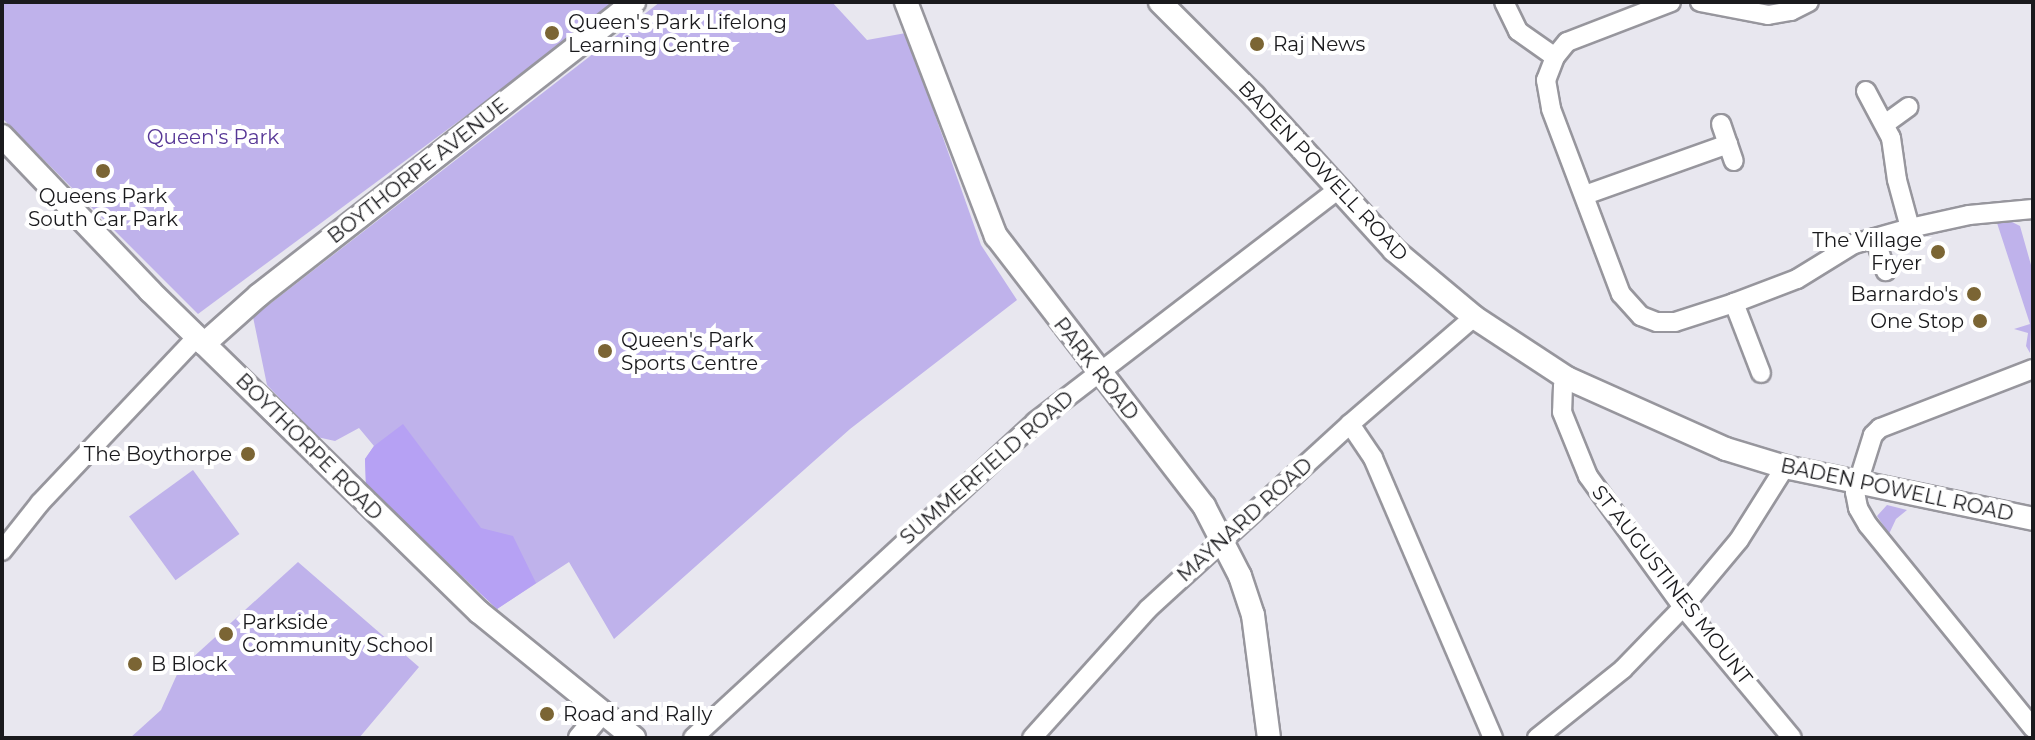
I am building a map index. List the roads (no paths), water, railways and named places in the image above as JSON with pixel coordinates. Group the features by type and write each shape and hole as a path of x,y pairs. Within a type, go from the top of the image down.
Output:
{"street":[{"name":"BOYTHORPE AVENUE","path":"2,551 40,503 200,340 634,2"},
{"name":"PARK ROAD","path":"906,2 996,236 1099,374 1204,506 1240,576 1253,615 1269,738"},
{"name":"BADEN POWELL ROAD","path":"1160,2 1254,96 1394,250 1474,317 1567,378 1714,444 1785,467 2033,519"},
{"path":"1504,2 1518,31 1555,57"},
{"path":"1671,2 1567,42 1555,57 1546,80 1551,109 1621,294 1641,316 1657,322 1675,322 1797,279 1839,251 1875,238 1969,215 2033,209"},
{"path":"1700,2 1768,15 1791,11 1809,2"},
{"path":"1866,91 1885,124 1910,228"},
{"path":"1885,124 1908,107"},
{"path":"1585,195 1731,152 1721,124"},
{"name":"BOYTHORPE ROAD","path":"2,136 200,340 479,612 600,714 634,738"},
{"name":"SUMMERFIELD ROAD","path":"693,738 1035,422 1337,190"},
{"path":"1875,238 1886,271"},
{"path":"1734,303 1761,373"},
{"name":"MAYNARD ROAD","path":"1032,738 1148,609 1350,424 1474,317"},
{"path":"2033,369 1880,428 1873,435 1855,492 1858,508 1868,525 2033,728"},
{"name":"ST AUGUSTINES MOUNT","path":"1567,378 1563,386 1562,412 1588,476 1683,607 1792,738"},
{"path":"1350,424 1373,458 1493,738"},
{"path":"1537,738 1623,669 1683,607 1739,540 1785,467"},
{"path":"580,738 600,714"}],"place":[{"name":"Queen's Park Lifelong Learning Centre","path":"552,33"},
{"name":"Raj News","path":"1257,44"},
{"name":"Queens Park South Car Park","path":"103,171"},
{"name":"The Village Fryer","path":"1938,252"},
{"name":"Barnardo's","path":"1974,294"},
{"name":"One Stop","path":"1980,321"},
{"name":"Queen's Park Sports Centre","path":"605,351"},
{"name":"The Boythorpe","path":"248,454"},
{"name":"Parkside Community School","path":"226,634"},
{"name":"B Block","path":"135,664"},
{"name":"Road and Rally","path":"547,714"}],"park label":[{"name":"Queen's Park","path":"213,137"}]}
